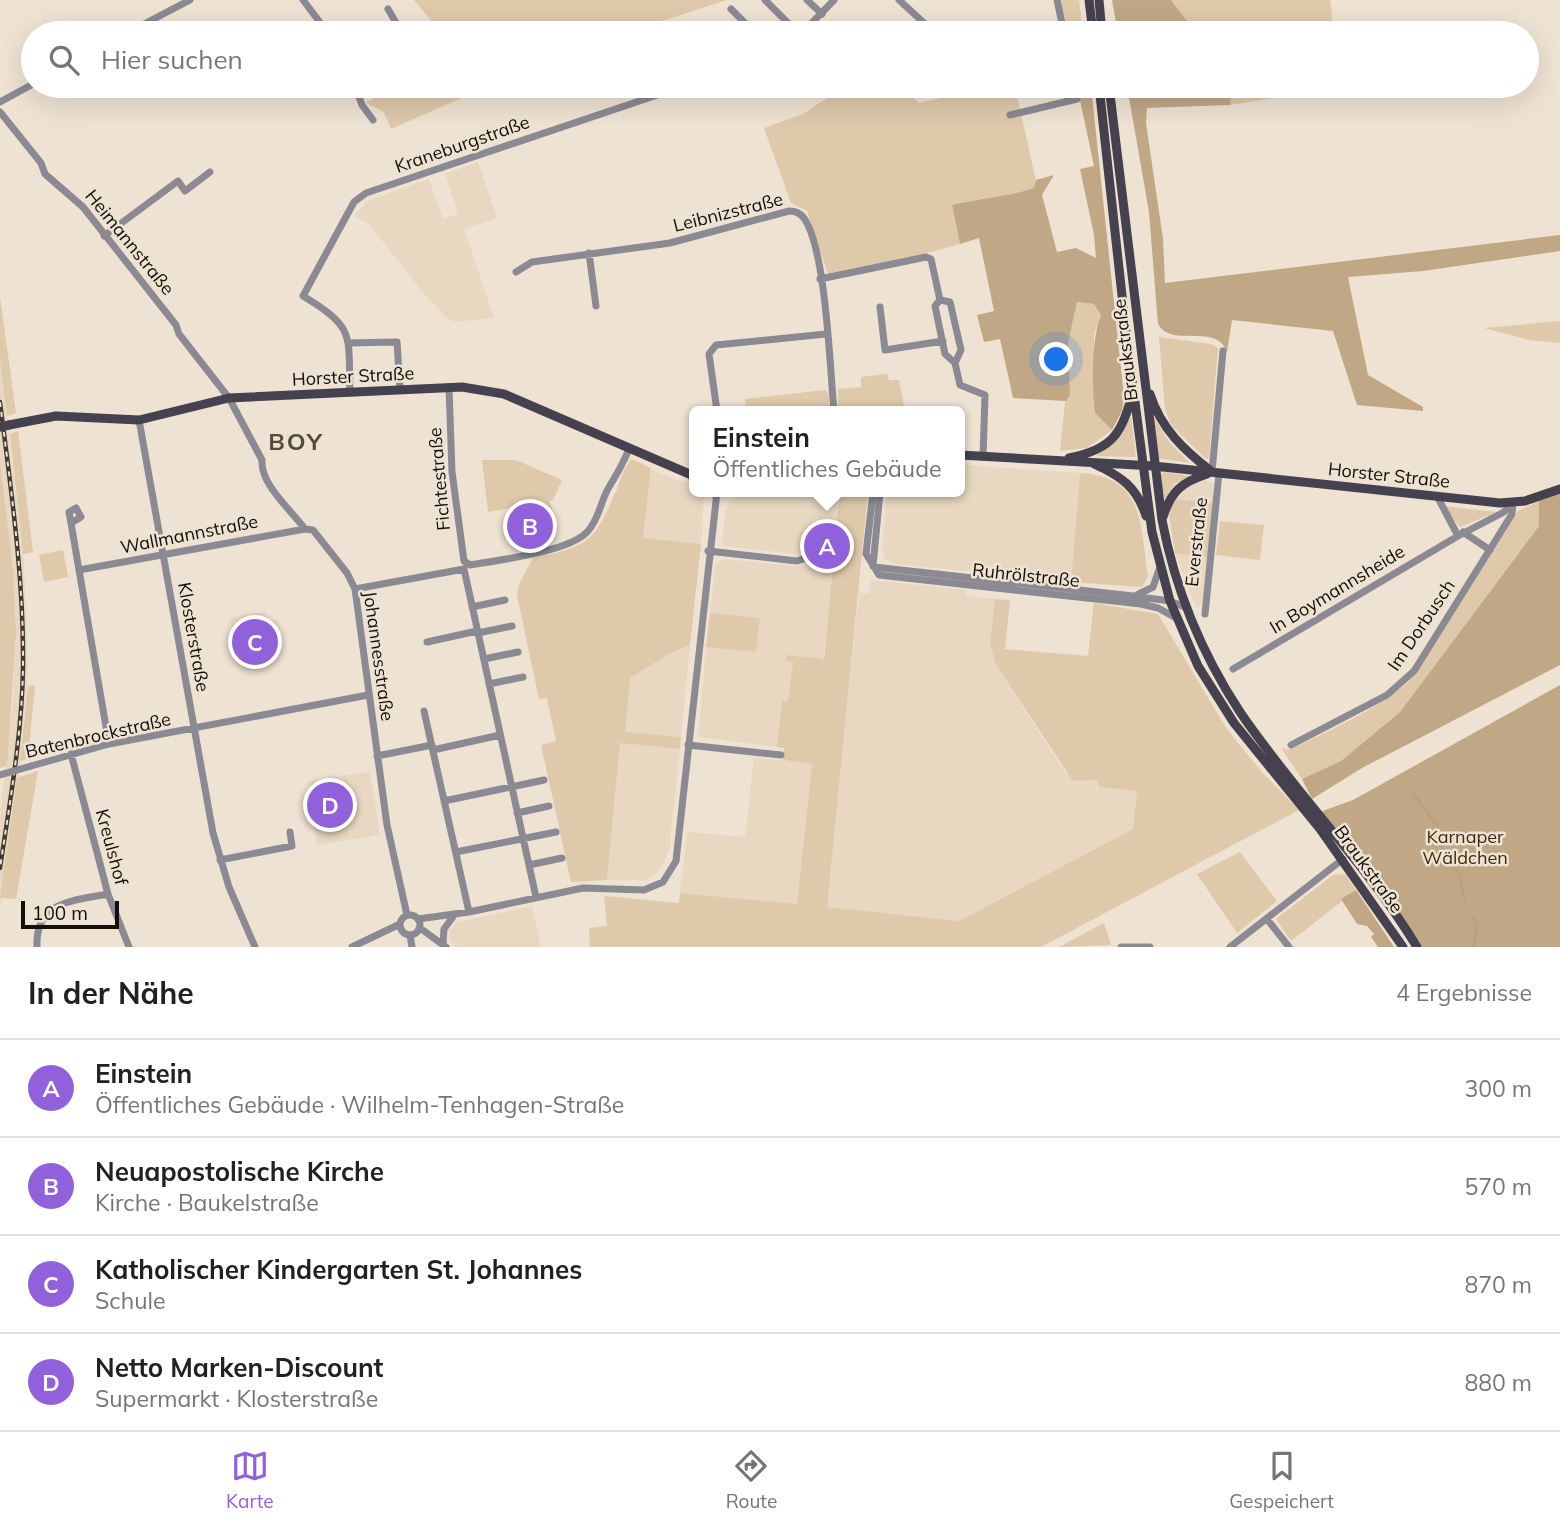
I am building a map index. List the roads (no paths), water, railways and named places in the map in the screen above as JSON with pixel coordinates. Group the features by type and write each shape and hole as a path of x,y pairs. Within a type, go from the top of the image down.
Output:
{"main road":[{"path":"1089,0 1092,21"},
{"path":"1099,0 1101,21"},
{"name":"Braukstraße","path":"1101,98 1134,386 1168,552 1186,608 1210,662 1239,711 1388,903 1417,947"},
{"name":"Braukstraße","path":"1110,98 1143,373 1152,532 1170,601 1198,666 1234,723 1343,859 1403,947"},
{"path":"1143,373 1155,409 1168,431 1185,451 1215,472"},
{"path":"1057,461 1086,454 1109,443 1125,422 1134,386"},
{"name":"Horster Straße","path":"4,426 56,416 139,420 229,398 449,387 504,394 689,474"},
{"name":"Horster Straße","path":"965,455 1149,465 1514,503 1560,489"},
{"path":"1090,462 1126,482 1136,493 1152,532"},
{"path":"1162,520 1169,499 1180,485 1215,472"}],"street":[{"path":"150,21 190,0"},
{"path":"303,0 319,21"},
{"path":"765,0 787,21"},
{"path":"807,0 822,14"},
{"path":"814,21 834,0"},
{"path":"899,0 922,21"},
{"path":"1057,0 1061,21"},
{"path":"388,9 395,21"},
{"path":"731,9 743,21"},
{"path":"0,102 21,91"},
{"path":"359,98 373,120"},
{"name":"Kraneburgstraße","path":"348,343 338,318 303,296 354,202 366,193 648,98"},
{"path":"1010,115 1077,98"},
{"name":"Heimannstraße","path":"0,112 41,163 45,174 68,191 229,398"},
{"path":"104,236 178,181 185,191 210,172"},
{"name":"Leibnizstraße","path":"516,272 532,262 670,243 797,211 804,217 811,234 820,279 833,406"},
{"path":"589,253 596,306"},
{"path":"820,279 926,257 931,259 940,300"},
{"path":"940,300 935,306 945,354 955,363 960,385 985,396 983,457"},
{"path":"940,300 950,302 961,350 955,363"},
{"path":"880,307 885,350 943,341"},
{"path":"716,406 709,354 716,345 826,334"},
{"path":"350,392 348,343 397,342 400,389"},
{"path":"1215,472 1223,351"},
{"name":"Fichtestraße","path":"449,387 452,472 464,561 470,565 533,555 581,537 594,522 629,449"},
{"name":"Johannesstraße","path":"229,398 262,460 261,468 270,484 305,528 313,530 347,573 355,589 388,834 407,915"},
{"name":"Klosterstraße","path":"139,420 220,860 255,947"},
{"name":"Everstraße","path":"1205,614 1215,472"},
{"path":"1437,496 1460,534 1490,550"},
{"path":"412,947 410,935 419,923 583,888 644,890 663,881 676,861 708,551 716,497"},
{"path":"872,497 866,554 873,567"},
{"path":"873,567 880,497"},
{"name":"In Boymannsheide","path":"1233,669 1460,534 1504,512 1514,503"},
{"name":"Im Dorbusch","path":"1291,745 1401,684 1414,671 1512,514 1514,503"},
{"path":"71,523 109,744"},
{"name":"Wallmannstraße","path":"79,570 305,528"},
{"path":"708,551 797,561 803,559"},
{"name":"Ruhrölstraße","path":"873,567 1133,596"},
{"name":"Ruhrölstraße","path":"873,567 879,575 1141,604 1158,608 1176,618"},
{"path":"1133,596 1153,587 1160,567"},
{"path":"355,589 461,568 484,659 536,897"},
{"path":"1133,596 1170,601 1186,608"},
{"path":"472,607 505,600"},
{"path":"427,642 512,626"},
{"path":"484,659 518,652"},
{"path":"489,684 523,677"},
{"name":"Batenbrockstraße","path":"0,775 109,744 368,695"},
{"path":"424,711 469,912"},
{"path":"377,756 500,735"},
{"path":"688,745 781,755"},
{"name":"Kreulshof","path":"71,754 108,894 129,947"},
{"path":"444,801 544,780"},
{"path":"517,813 550,806"},
{"path":"220,860 292,846 290,832"},
{"path":"456,852 556,832"},
{"path":"529,865 562,858"},
{"path":"1230,947 1343,859"},
{"path":"37,947 38,925 51,908 108,894"},
{"path":"444,945 444,929 455,914"},
{"path":"352,947 400,924 407,915 444,945"},
{"path":"1267,919 1290,947"},
{"path":"400,924 402,932 410,935"},
{"path":"1121,947 1150,947"}],"waterway":[{"path":"1413,793 1438,827 1443,852 1459,874 1465,902"},
{"path":"1473,916 1477,928 1473,947"}],"railway":[{"path":"0,402 19,567 23,634 18,743 0,868"}],"place":[{"name":"Neuapostolische Kirche","path":"530,526"},
{"name":"Einstein","path":"827,546"},
{"name":"Katholischer Kindergarten St. Johannes","path":"255,642"},
{"name":"Netto Marken-Discount","path":"330,805"}],"district":[{"name":"BOY","path":"296,441"}],"park label":[{"name":"Karnaper Wäldchen","path":"1465,846"}]}
